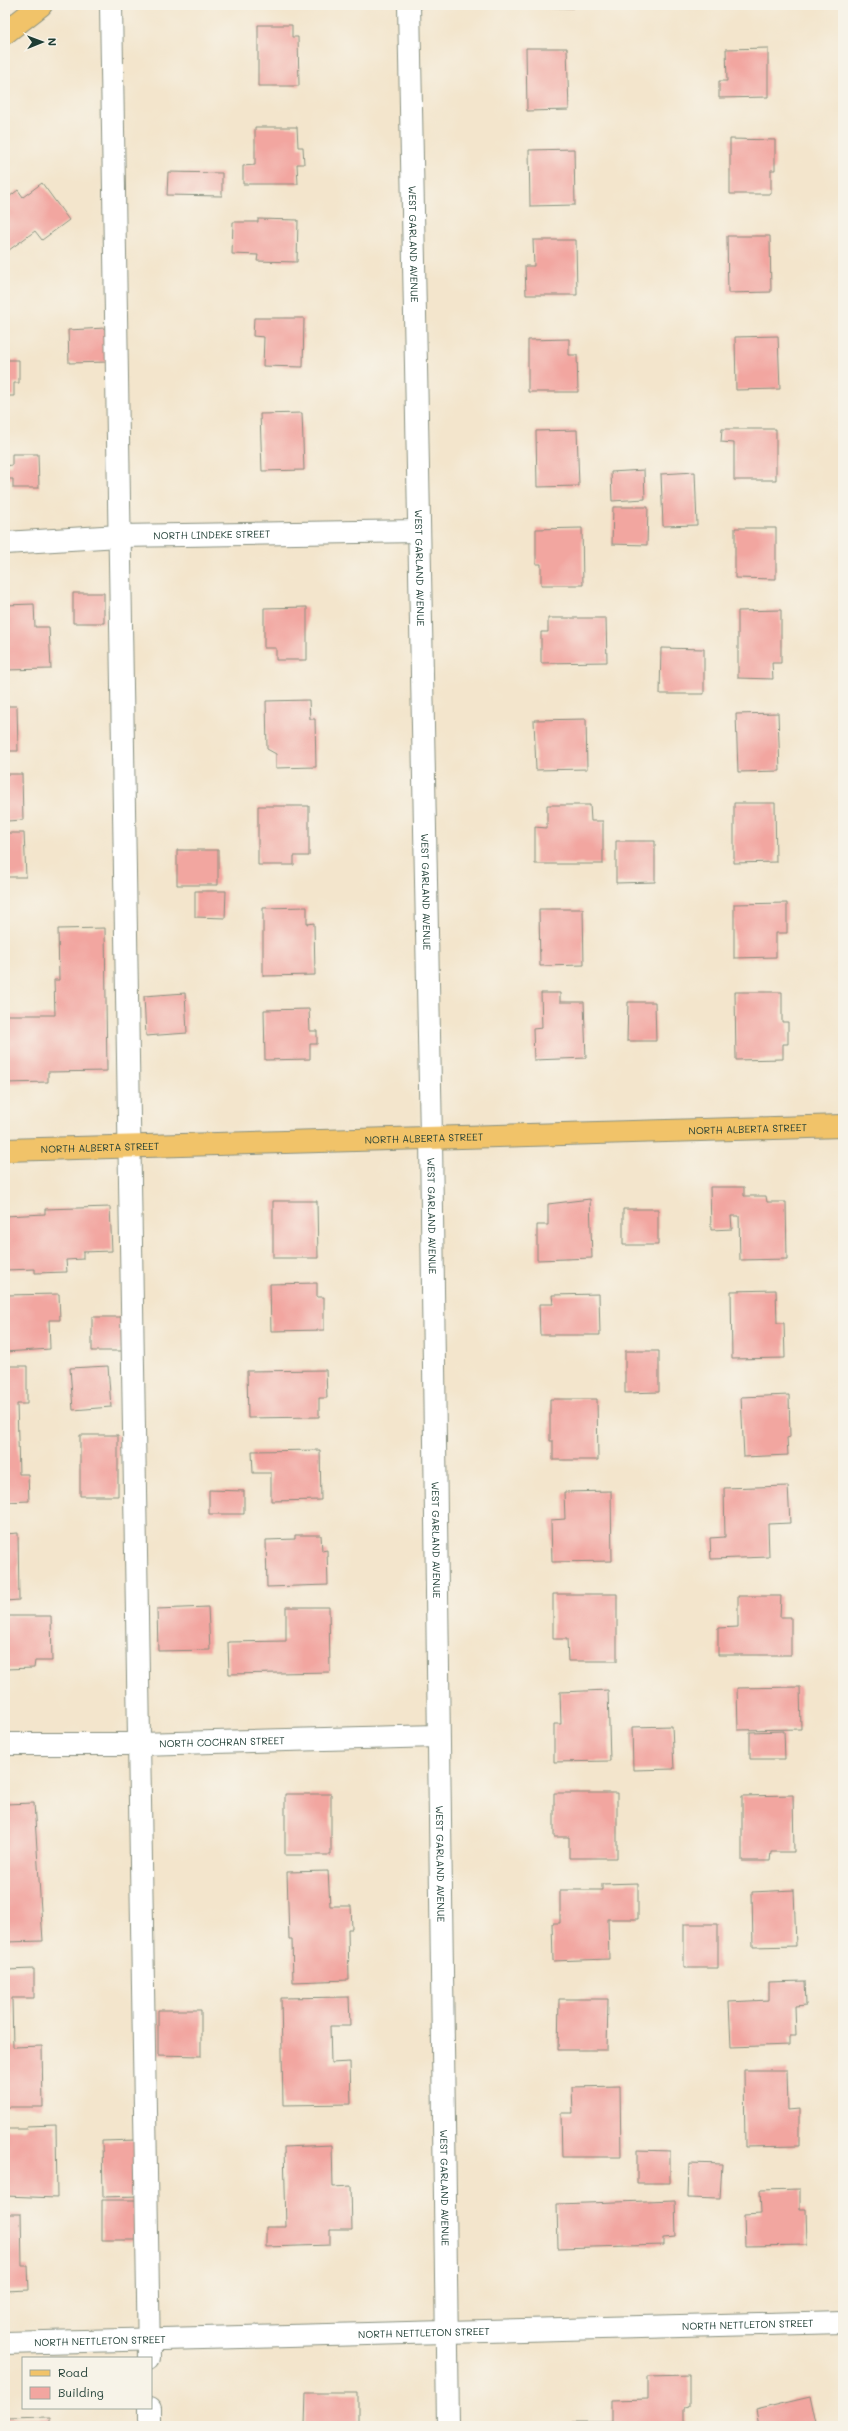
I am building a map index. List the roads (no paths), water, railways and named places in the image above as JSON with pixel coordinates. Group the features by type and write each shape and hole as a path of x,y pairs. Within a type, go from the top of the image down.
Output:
{"main road":[{"path":"5,33 41,5"},
{"name":"NORTH ALBERTA STREET","path":"5,1150 843,1126"}],"street":[{"path":"111,5 128,1147 149,2349"},
{"name":"WEST GARLAND AVENUE","path":"409,5 430,1138 448,2426"},
{"name":"NORTH LINDEKE STREET","path":"5,543 119,536 419,531"},
{"name":"NORTH COCHRAN STREET","path":"5,1744 139,1744 438,1736"},
{"name":"NORTH NETTLETON STREET","path":"5,2343 149,2349 447,2333 843,2322"},
{"path":"150,2409 150,2426"}]}
